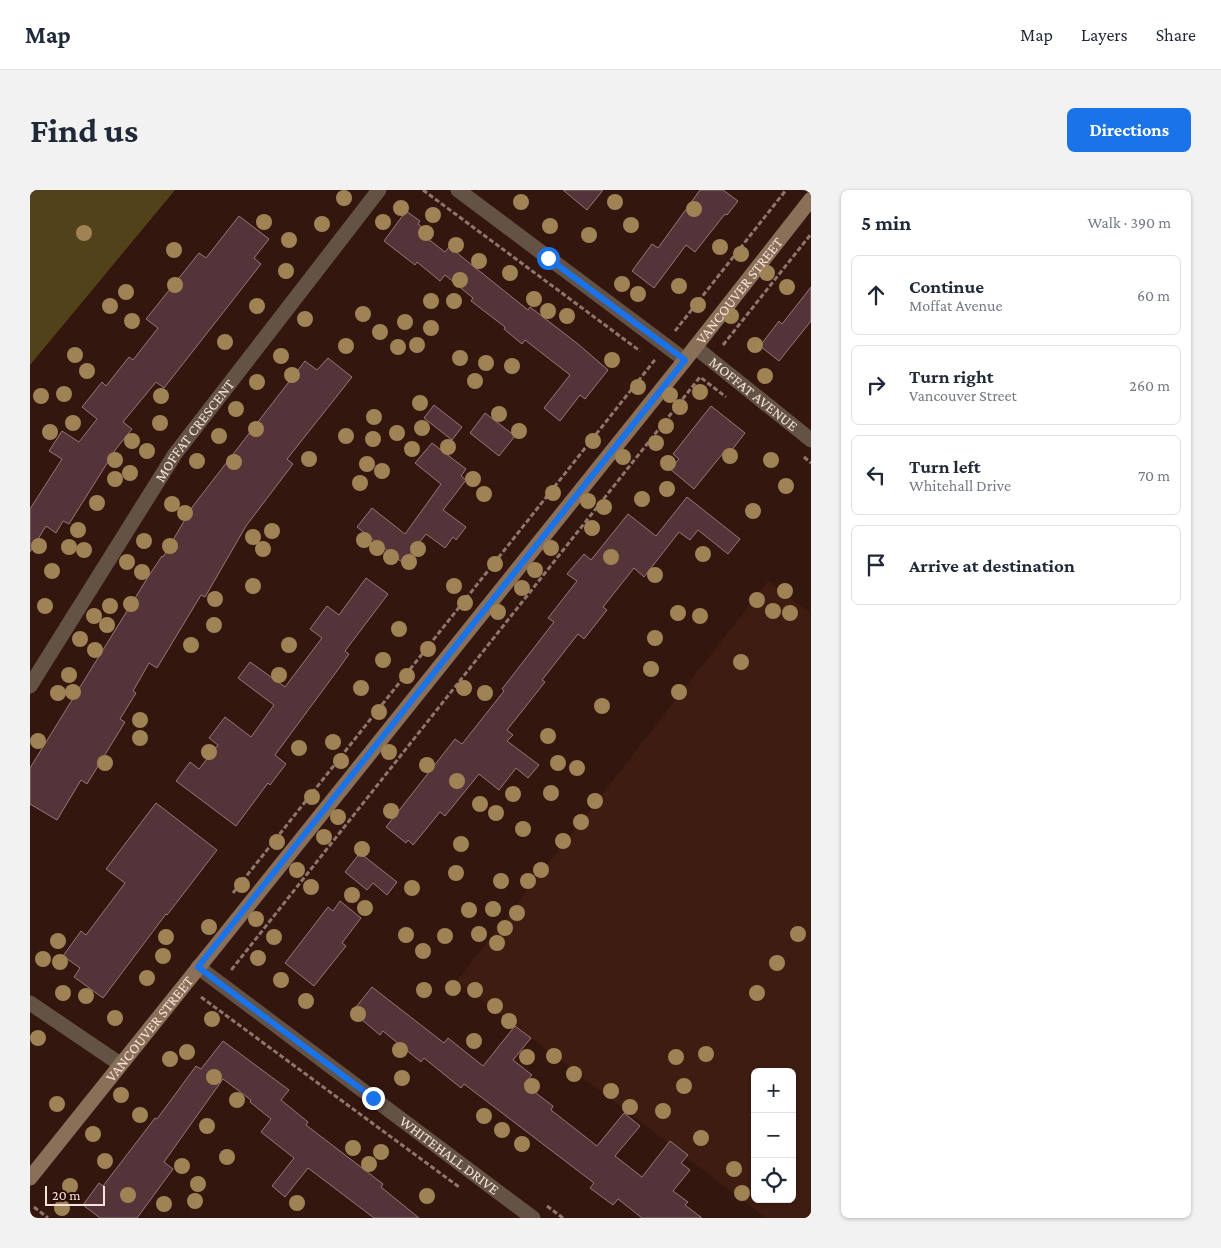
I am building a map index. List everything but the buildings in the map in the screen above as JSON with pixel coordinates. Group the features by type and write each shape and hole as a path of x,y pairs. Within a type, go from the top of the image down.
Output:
{"street":[{"name":"MOFFAT CRESCENT","path":"30,686 175,454 379,190"},
{"name":"MOFFAT AVENUE","path":"458,190 685,360"},
{"name":"VANCOUVER STREET","path":"30,1178 695,348 811,199"},
{"name":"MOFFAT AVENUE","path":"695,348 811,440"},
{"name":"WHITEHALL DRIVE","path":"198,967 533,1218"},
{"path":"30,1003 120,1064"}],"path":[{"path":"230,897 654,361 423,190"},
{"path":"674,333 786,190"},
{"path":"723,345 811,234"},
{"path":"239,974 232,969 700,377"},
{"path":"201,997 464,1190"},
{"path":"547,1206 562,1218"},
{"path":"34,1207 48,1218"}],"shaded area":[{"path":"30,190 175,190 30,365"},
{"path":"768,581 811,614 811,1218 766,1218 457,981"}],"route":[{"path":"373,1098 198,967 685,360 548,258"}]}
